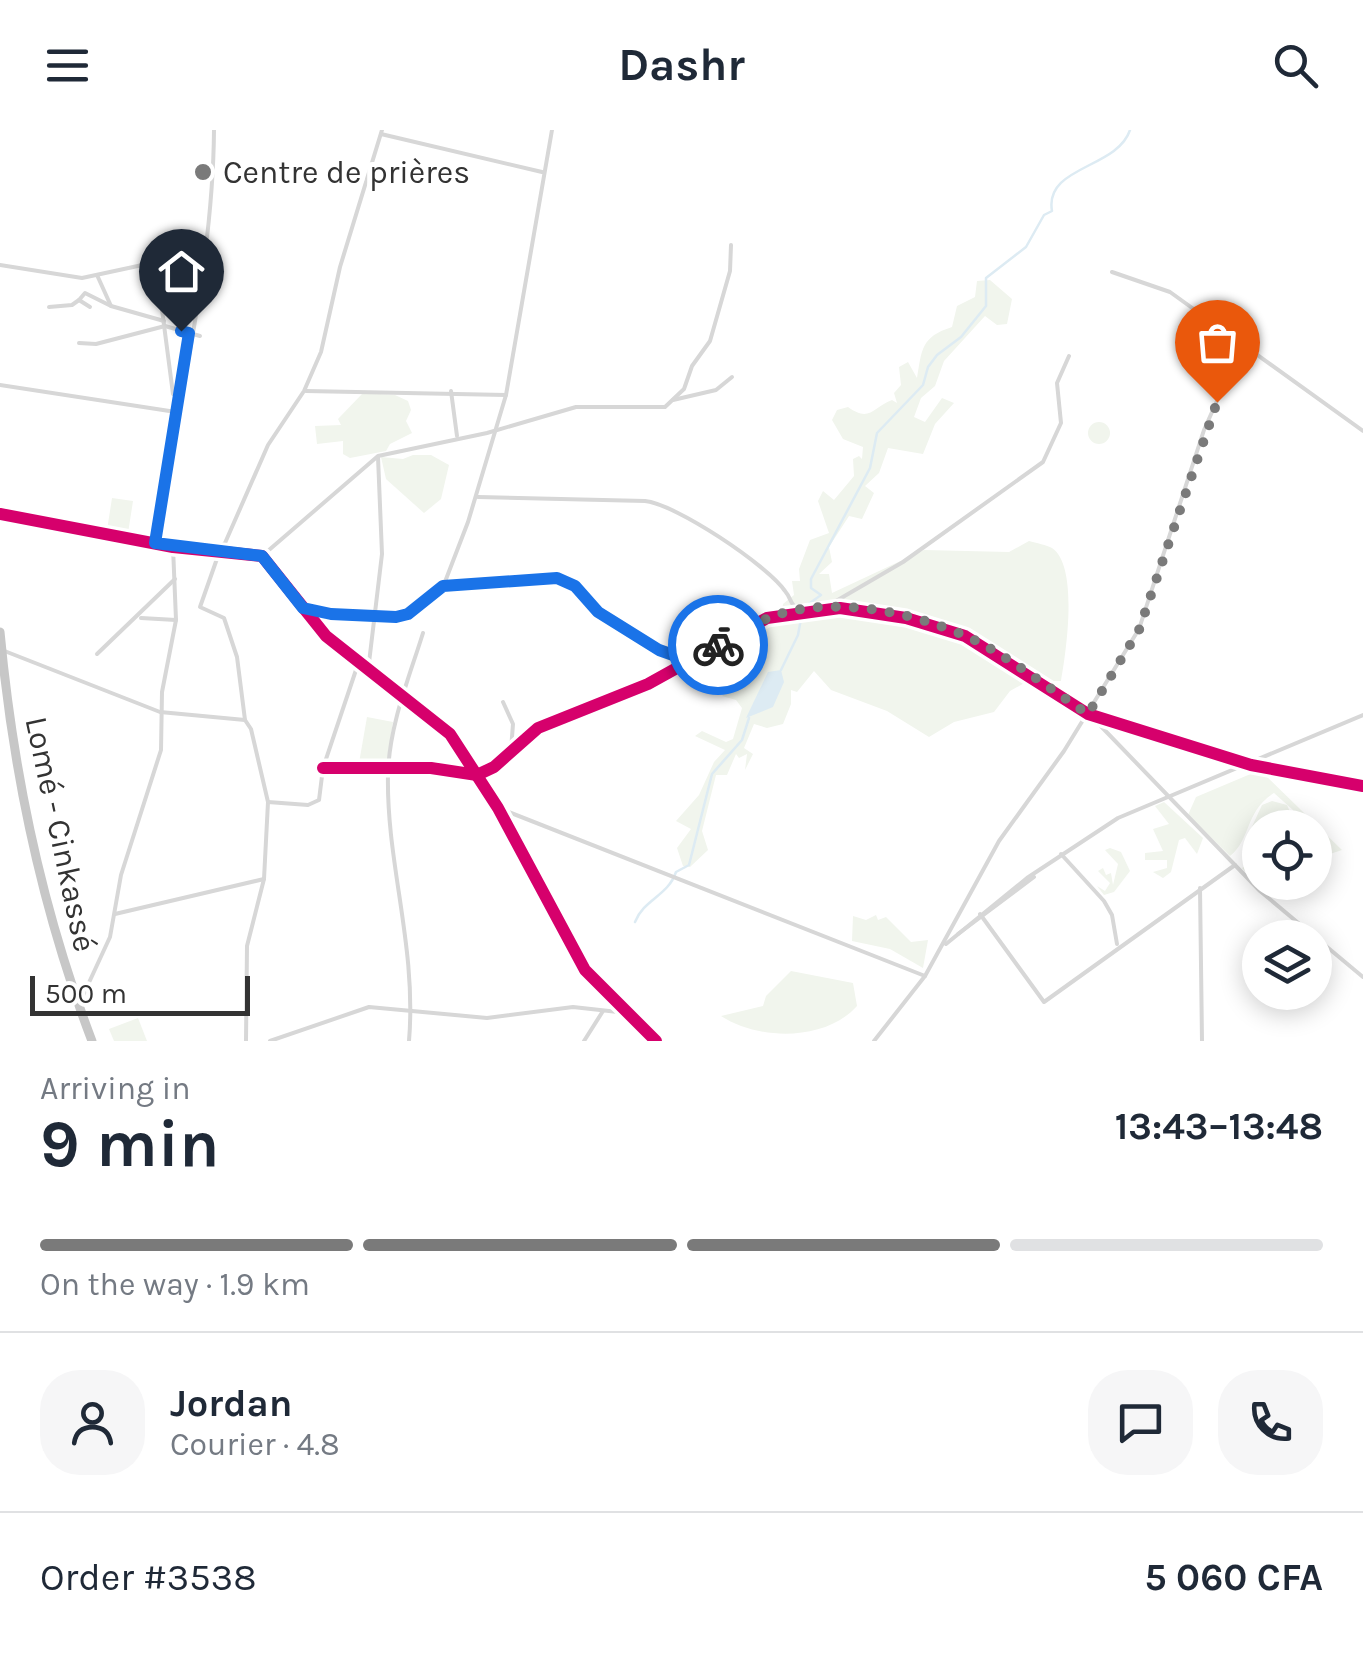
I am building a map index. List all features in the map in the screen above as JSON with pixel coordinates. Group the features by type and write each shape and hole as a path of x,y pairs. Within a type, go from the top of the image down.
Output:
{"highway":[{"name":"Lomé - Cinkassé","path":"0,632 8,712 48,911 92,1041"}],"street":[{"path":"155,543 203,258 213,181 214,130"},
{"path":"303,608 331,614 408,614 443,586 476,498 506,394 552,130"},
{"path":"246,1041 246,946 264,879 268,802 256,738 246,720 236,657 224,618 200,607 217,553 268,445 304,391 321,352 340,266 381,132 542,172"},
{"path":"0,514 173,547 262,556 378,456 497,430 576,407 665,407 674,400 710,341 730,271 731,245"},
{"path":"0,265 56,277 97,275 161,261 203,258"},
{"path":"161,261 174,394"},
{"path":"1112,272 1170,292 1241,347 1363,431"},
{"path":"97,275 111,306"},
{"path":"50,306 64,307 85,294 200,336"},
{"path":"79,300 90,307"},
{"path":"79,343 96,344 166,324"},
{"path":"874,1041 925,976 999,842 1088,714 1139,630 1204,430 1241,347"},
{"path":"824,608 903,562 1043,462 1061,423 1058,383 1070,356"},
{"path":"674,400 716,390 732,376"},
{"path":"0,385 176,412"},
{"path":"304,391 506,394"},
{"path":"451,391 457,438"},
{"path":"368,671 382,554 378,456"},
{"path":"476,498 668,506 769,577 801,610"},
{"path":"78,1006 106,949 130,842 148,800 161,750 160,712 176,620 173,547"},
{"path":"262,556 318,629 450,734 498,808 584,970 656,1041"},
{"path":"443,586 557,578 575,586 598,612 659,650 690,661"},
{"path":"96,654 139,617 174,579"},
{"path":"324,768 431,768 477,775 494,767 538,728 648,684 768,618 824,608 906,618 964,636 1088,714 1235,866 1363,977"},
{"path":"139,617 176,620"},
{"path":"409,1041 412,1012 408,930 388,805 388,769 402,696 423,633"},
{"path":"2,650 160,712 246,720"},
{"path":"268,802 308,805 319,800 324,768 358,664"},
{"path":"503,702 512,724 511,750"},
{"path":"1088,714 1252,765 1363,786"},
{"path":"944,946 1061,854 1118,818 1252,765 1363,714"},
{"path":"498,808 925,976"},
{"path":"1061,854 1104,901 1118,946"},
{"path":"981,916 1042,1002 1235,866"},
{"path":"115,914 264,879"},
{"path":"1200,888 1202,1041"},
{"path":"270,1041 369,1007 487,1018 564,1007 626,1012"},
{"path":"584,1041 603,1011"}],"shaded area":[{"path":"990,280 1012,299 1007,324 997,325 985,316 944,361 935,386 921,398 914,417 925,422 942,398 954,403 935,424 923,454 888,448 879,473 865,486 874,493 862,519 849,516 829,547 832,562 819,574 829,574 832,593 924,550 1009,552 1029,541 1050,547 1066,572 1068,591 1061,681 1028,681 1010,691 994,712 954,722 929,737 887,711 831,690 814,671 797,692 791,690 791,704 783,724 767,728 754,724 744,748 753,754 745,770 747,754 739,758 736,754 727,775 716,775 702,831 708,850 690,867 683,866 677,848 691,829 676,821 699,795 714,762 725,750 695,736 702,731 726,742 733,739 742,708 736,700 722,696 750,672 735,649 781,618 783,604 794,595 792,581 800,581 799,569 810,540 829,533 818,501 823,491 834,500 854,476 853,459 862,459 863,447 843,439 832,420 837,410 848,407 867,414 892,400 897,403 894,393 901,385 899,367 908,362 917,378 922,352 929,340 952,327 957,306 975,297 977,281"},
{"path":"363,393 395,395 408,401 411,410 406,421 412,433 390,444 386,451 350,458 343,454 343,441 317,444 315,426 341,425 338,419"},
{"path":"1099,422 1107,425 1107,441 1099,444 1091,441 1088,433 1091,425"},
{"path":"431,455 449,465 441,499 424,513 386,479 381,457 403,459"},
{"path":"112,498 133,501 128,533 107,530"},
{"path":"781,670 784,682 773,707 746,718 768,672"},
{"path":"367,717 393,722 386,768 359,763"},
{"path":"1260,770 1301,810 1293,810 1274,793 1257,810 1242,810 1242,842 1230,856 1188,815 1196,797"},
{"path":"1272,801 1287,805 1289,810 1260,810"},
{"path":"1164,802 1203,838 1197,854 1185,838 1179,840 1171,872 1163,878 1153,872 1167,868 1167,860 1145,860 1145,853 1163,851 1153,829 1169,824 1155,806"},
{"path":"1332,840 1342,850 1332,853"},
{"path":"1105,850 1121,852 1130,871 1114,892 1104,895 1097,886 1105,891 1110,883 1098,871 1103,868 1106,875 1111,873 1113,885 1118,864"},
{"path":"876,915 878,920 886,917 911,942 928,940 923,968 890,949 852,941 853,916 866,920"},
{"path":"791,971 853,983 857,1006 828,1026 792,1034 754,1030 721,1016 763,1006 766,996"},
{"path":"138,1018 147,1041 114,1041 109,1029"}],"waterway":[{"path":"781,670 798,635 803,608 821,595 811,588 811,579 870,468 877,433 923,385 928,367 937,355 961,337 986,306 986,278 1026,247 1044,215 1052,211 1059,185 1111,153 1130,130"},
{"path":"635,922 676,872 689,865 712,774 742,740 749,718"}],"cycle path":[{"path":"0,514 173,547 262,556 326,636 450,734 498,808 585,970 656,1041"},
{"path":"323,768 431,768 477,775 494,767 538,728 648,684 767,618 840,608 906,618 965,636 1088,714 1251,765 1363,786"}],"way so far":[{"path":"718,645 768,618 798,610 840,608 906,618 991,649 1088,714 1139,630 1217,402"}],"place":[{"name":"Centre de prières","path":"203,172"}],"route":[{"path":"181,331 189,333 155,543 262,556 282,576 303,608 323,613 396,617 408,614 443,586 557,578 575,586 598,612 659,650 690,661 718,645"}]}
